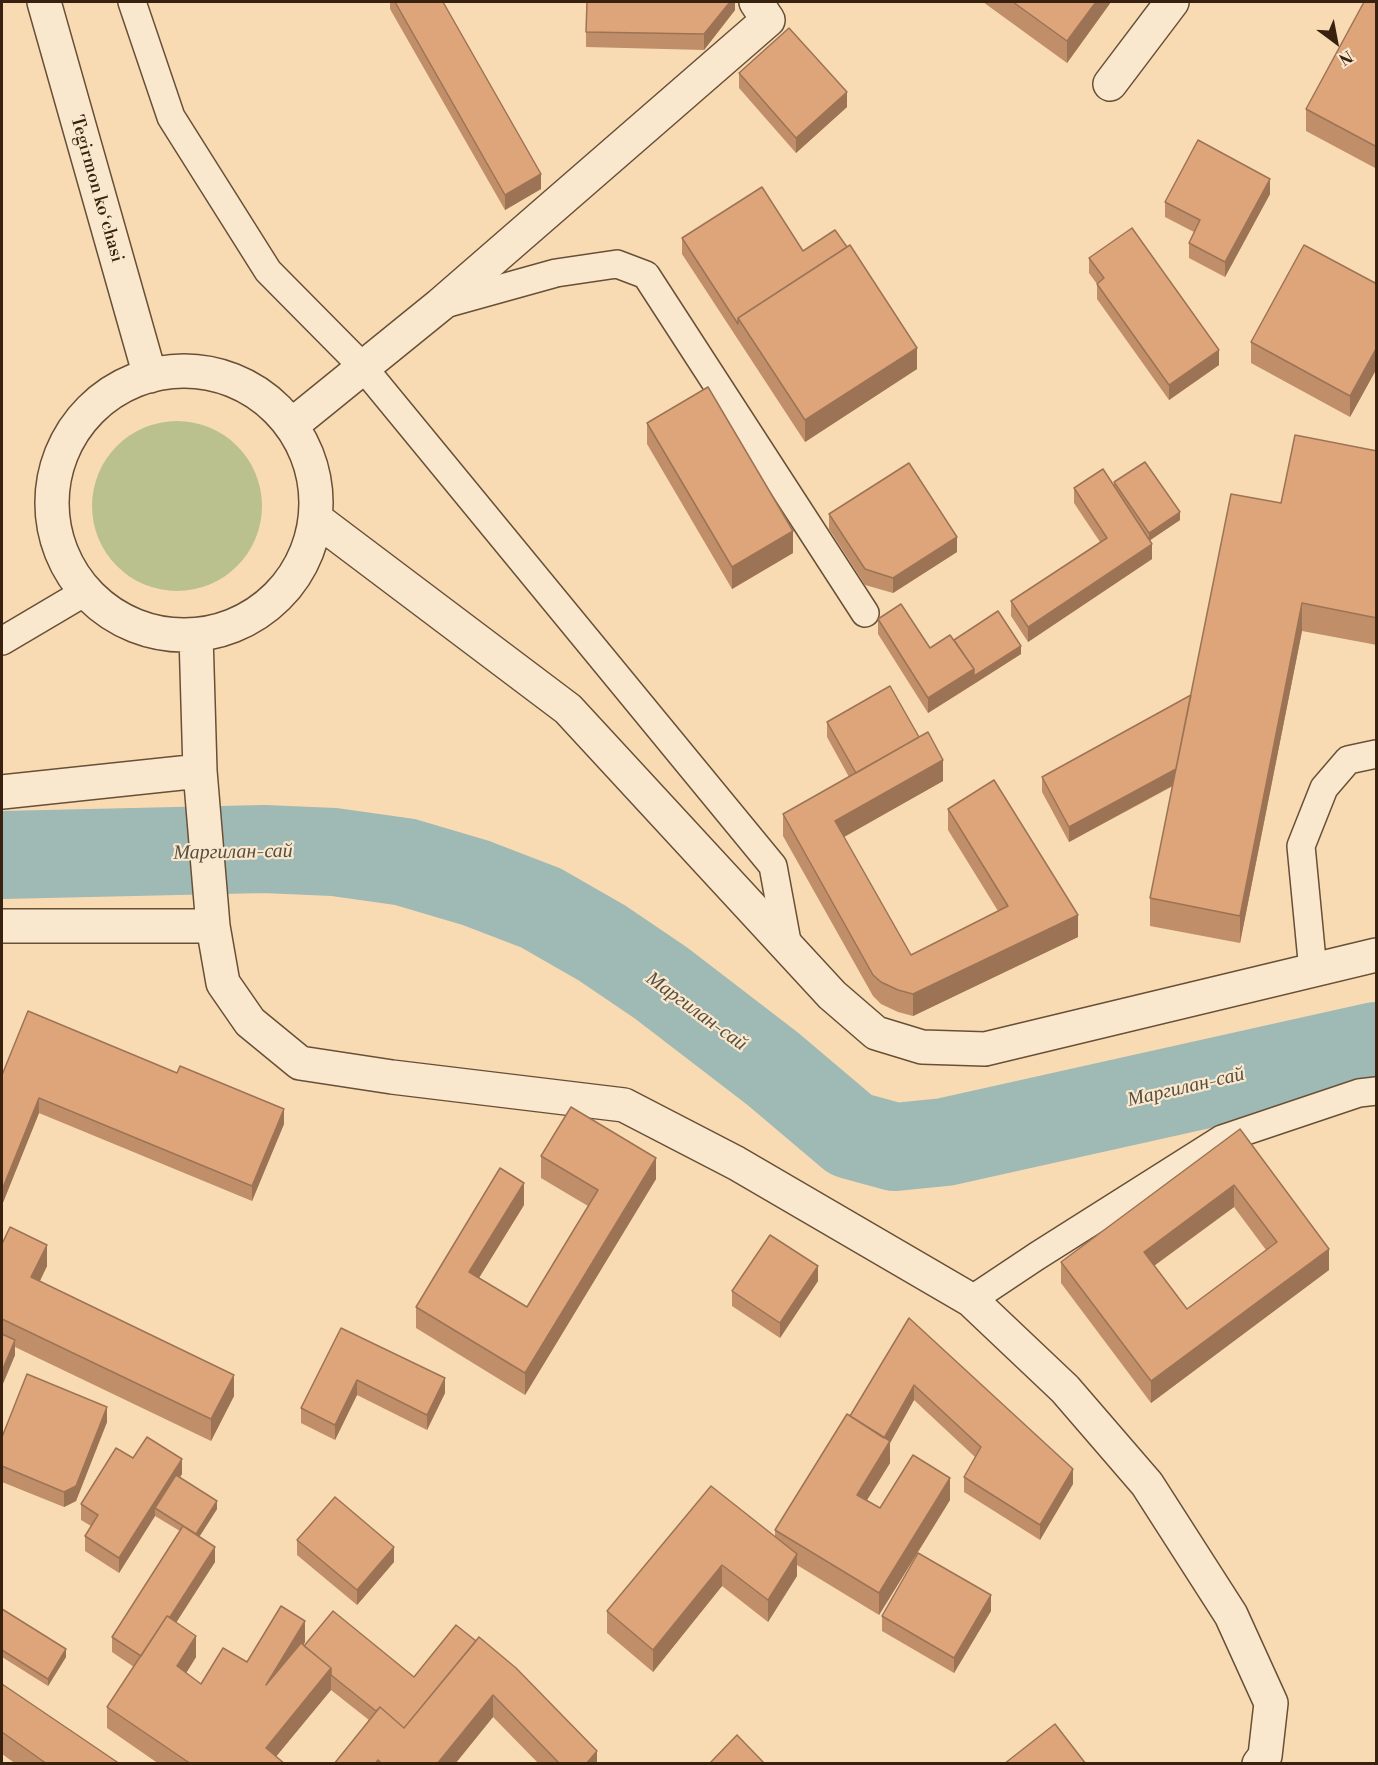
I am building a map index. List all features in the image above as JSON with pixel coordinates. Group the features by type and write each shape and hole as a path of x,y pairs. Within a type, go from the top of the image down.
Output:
{"street":[{"name":"Tegirmon koʻchasi","path":"44,2 150,375"},
{"path":"292,425 440,305 768,20 756,2"},
{"path":"1110,84 1172,2"},
{"path":"176,371 203,372 228,378 253,390 274,405 292,425 304,446 313,470 317,494 316,519 309,548 296,575 277,598 253,616 225,629 196,635 165,634 136,627 108,612 85,592 68,567 56,540 52,511 57,471 63,452 77,426 97,404 122,387 150,375 176,371"},
{"path":"316,519 568,709 832,995 876,1033 922,1047 986,1049 1377,955"},
{"path":"196,635 200,771 213,926 223,983 250,1022 300,1063 392,1077 624,1105 736,1163 971,1300 1065,1389 1147,1485 1231,1615 1270,1703 1265,1761"},
{"path":"2,792 200,771"},
{"path":"2,926 213,926"}],"lane":[{"path":"132,2 171,117 268,271 362,366 773,866 788,947"},
{"path":"440,305 556,273 617,264 646,275 865,613"},
{"path":"2,641 85,592"},
{"path":"1313,971 1301,846 1324,788 1348,760 1377,754"},
{"path":"971,1300 1222,1139 1359,1093 1377,1091"}],"green space":[{"path":"177,421 194,422 210,427 237,446 256,473 261,489 261,523 256,539 237,566 210,585 194,590 177,591 160,590 144,585 117,566 98,539 93,523 92,506 93,489 98,473 117,446 144,427 160,422"}],"building":[{"path":"395,2 443,2 541,174 505,195"},
{"path":"587,2 730,2 704,34 586,32"},
{"path":"1013,2 1096,2 1067,41"},
{"path":"1364,2 1377,2 1377,147 1306,109"},
{"path":"789,28 847,92 796,138 739,73"},
{"path":"1198,140 1270,179 1225,262 1189,243 1200,220 1165,202"},
{"path":"762,187 803,251 835,230 847,247 738,318 738,324 682,238"},
{"path":"1132,228 1219,350 1169,385 1097,284 1104,278 1089,258"},
{"path":"850,245 917,348 805,420 738,318"},
{"path":"1304,245 1377,284 1377,347 1350,396 1251,342"},
{"path":"708,387 793,531 732,567 647,423"},
{"path":"1295,435 1377,451 1377,618 1302,603 1240,916 1150,898 1231,494 1281,503"},
{"path":"1145,462 1180,512 1149,533 1114,482"},
{"path":"909,463 957,537 893,578 865,569 829,514"},
{"path":"1103,469 1152,544 1028,627 1011,601 1107,538 1074,488"},
{"path":"901,604 930,648 950,635 974,669 928,698 878,619"},
{"path":"998,611 1021,646 974,676 974,669 954,640"},
{"path":"890,686 919,737 856,773 827,722"},
{"path":"1191,695 1176,769 1069,827 1042,777"},
{"path":"928,732 943,760 835,821 911,955 1008,906 948,809 994,780 1078,915 913,994 881,982 873,975 783,814"},
{"path":"28,1011 177,1073 180,1066 284,1109 252,1186 39,1098 2,1190 2,1075"},
{"path":"571,1107 656,1158 525,1373 416,1307 500,1168 524,1183 469,1272 527,1307 598,1190 541,1156"},
{"path":"1240,1129 1329,1249 1151,1381 1061,1262","holes":["1234,1185 1277,1242 1187,1309 1144,1252"]},
{"path":"10,1227 47,1245 31,1277 234,1375 211,1419 2,1319 2,1244"},
{"path":"770,1235 818,1266 780,1323 732,1291"},
{"path":"909,1318 1073,1469 1040,1525 964,1477 981,1447 914,1385 884,1438 850,1416"},
{"path":"341,1328 445,1378 427,1415 357,1380 335,1425 301,1408"},
{"path":"2,1334 15,1340 2,1371"},
{"path":"27,1374 107,1407 76,1486 64,1492 2,1466 2,1437"},
{"path":"847,1414 890,1441 857,1495 880,1508 913,1455 950,1478 879,1593 775,1530"},
{"path":"147,1437 182,1459 119,1558 85,1536 98,1515 81,1504 116,1448 133,1458"},
{"path":"176,1475 217,1501 196,1534 155,1508"},
{"path":"711,1486 797,1554 768,1600 722,1565 653,1650 607,1611"},
{"path":"335,1497 394,1547 357,1590 297,1540"},
{"path":"183,1526 215,1547 170,1617 167,1616 141,1656 112,1637"},
{"path":"918,1553 991,1595 954,1658 882,1616"},
{"path":"281,1606 305,1621 266,1685 301,1643 331,1668 266,1748 285,1764 191,1764 107,1707 167,1616 196,1636 177,1666 201,1684 223,1648 247,1662"},
{"path":"2,1609 66,1649 48,1679 2,1650"},
{"path":"333,1611 414,1677 456,1625 476,1641 404,1728 380,1707 376,1711 331,1675 331,1668 304,1646"},
{"path":"479,1637 516,1668 597,1751 586,1764 560,1764 493,1695 437,1764 382,1764 378,1760 375,1764 334,1764 380,1707 404,1728"},
{"path":"2,1684 120,1764 47,1764 2,1732"},
{"path":"1055,1724 1086,1764 1004,1764"},
{"path":"737,1735 765,1764 709,1764"}],"waterway":[{"name":"Маргилан-сай","path":"2,855 264,849 334,852 405,862 476,883 541,908 602,943 661,983 773,1069 851,1135 895,1147 945,1142 1376,1046"}]}
